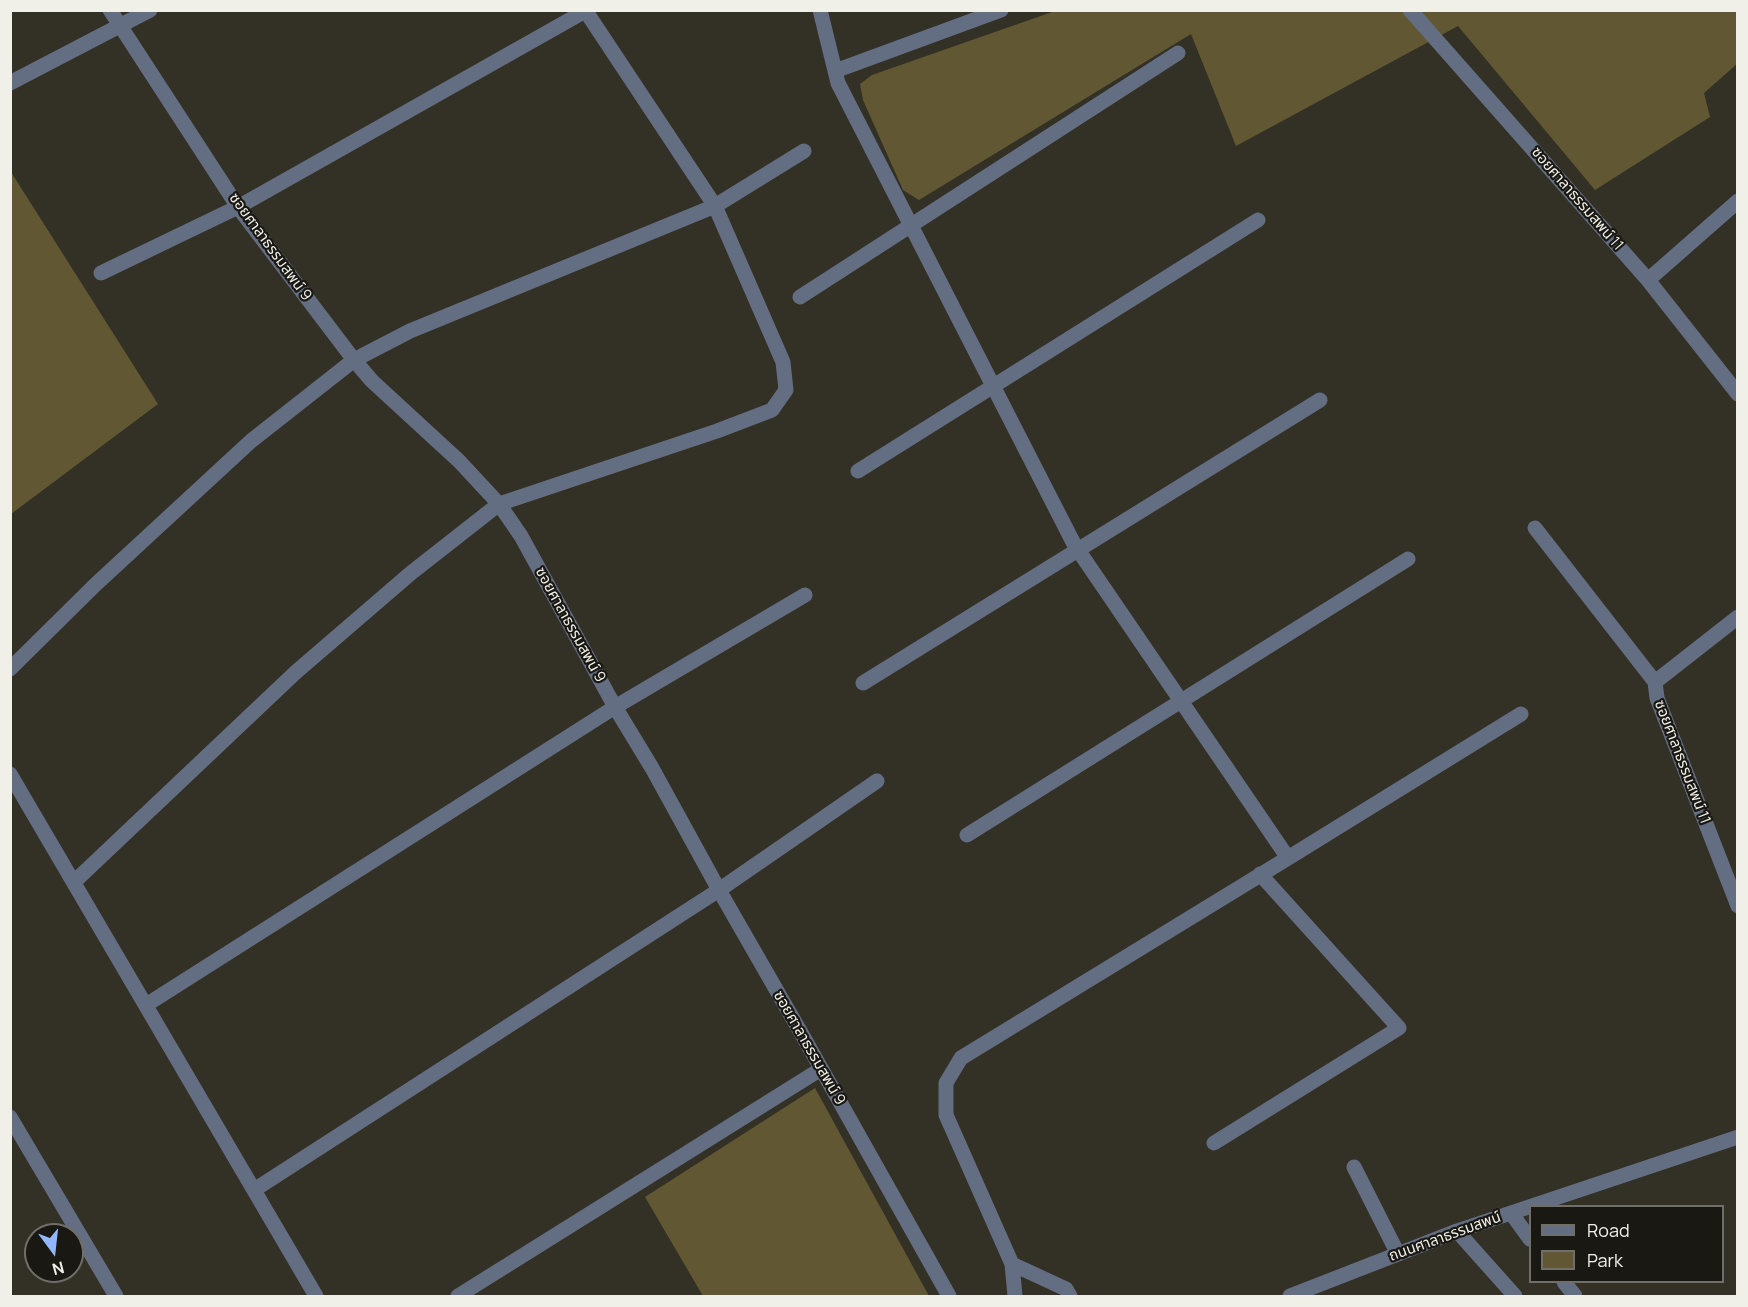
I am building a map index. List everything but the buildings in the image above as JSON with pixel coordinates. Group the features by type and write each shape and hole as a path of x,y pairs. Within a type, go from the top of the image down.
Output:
{"street":[{"name":"ซอยศาลาธรรมสพน์ 9","path":"110,10 238,207 354,360 372,381 459,461 499,504 521,537 949,1296"},
{"path":"10,83 150,10"},
{"path":"820,10 838,82 1078,549 1288,858"},
{"path":"835,71 1000,10"},
{"name":"ซอยศาลาธรรมสพน์ 11","path":"1410,10 1648,280 1737,394"},
{"path":"74,882 296,672 411,573 499,504 717,431 772,410 786,390 783,362 715,206 586,11 238,207 101,273"},
{"path":"800,297 1178,53"},
{"path":"10,669 95,585 250,441 354,360 410,331 715,206 804,151"},
{"path":"1648,280 1737,201"},
{"path":"858,471 1258,220"},
{"path":"863,682 1320,400"},
{"path":"1535,528 1655,682"},
{"path":"967,835 1408,560"},
{"path":"146,1005 615,707 805,595"},
{"name":"ซอยศาลาธรรมสพน์ 11","path":"1737,617 1655,682 1657,698 1737,906"},
{"path":"1015,1296 1012,1264 946,1115 946,1083 961,1058 1521,714"},
{"path":"10,774 316,1296"},
{"path":"254,1190 719,890 878,781"},
{"path":"1214,1143 1399,1028 1260,874"},
{"path":"458,1296 821,1069"},
{"path":"10,1117 116,1296"},
{"name":"ถนนศาลาธรรมสพน์","path":"1535,1205 1737,1137"},
{"path":"1354,1167 1398,1254"},
{"name":"ถนนศาลาธรรมสพน์","path":"1290,1296 1321,1291 1398,1254 1529,1207"},
{"path":"1511,1213 1529,1238"},
{"path":"1457,1231 1515,1296"},
{"path":"1012,1264 1066,1289 1070,1296"},
{"path":"1565,1283 1575,1296"}],"green space":[{"path":"1055,11 1737,11 1737,64 1704,93 1710,117 1595,190 1458,26 1236,146 1191,34 919,200 903,190 863,100 860,84 872,75"},
{"path":"11,172 158,404 10,514"},
{"path":"815,1088 929,1296 703,1296 645,1197"}]}
